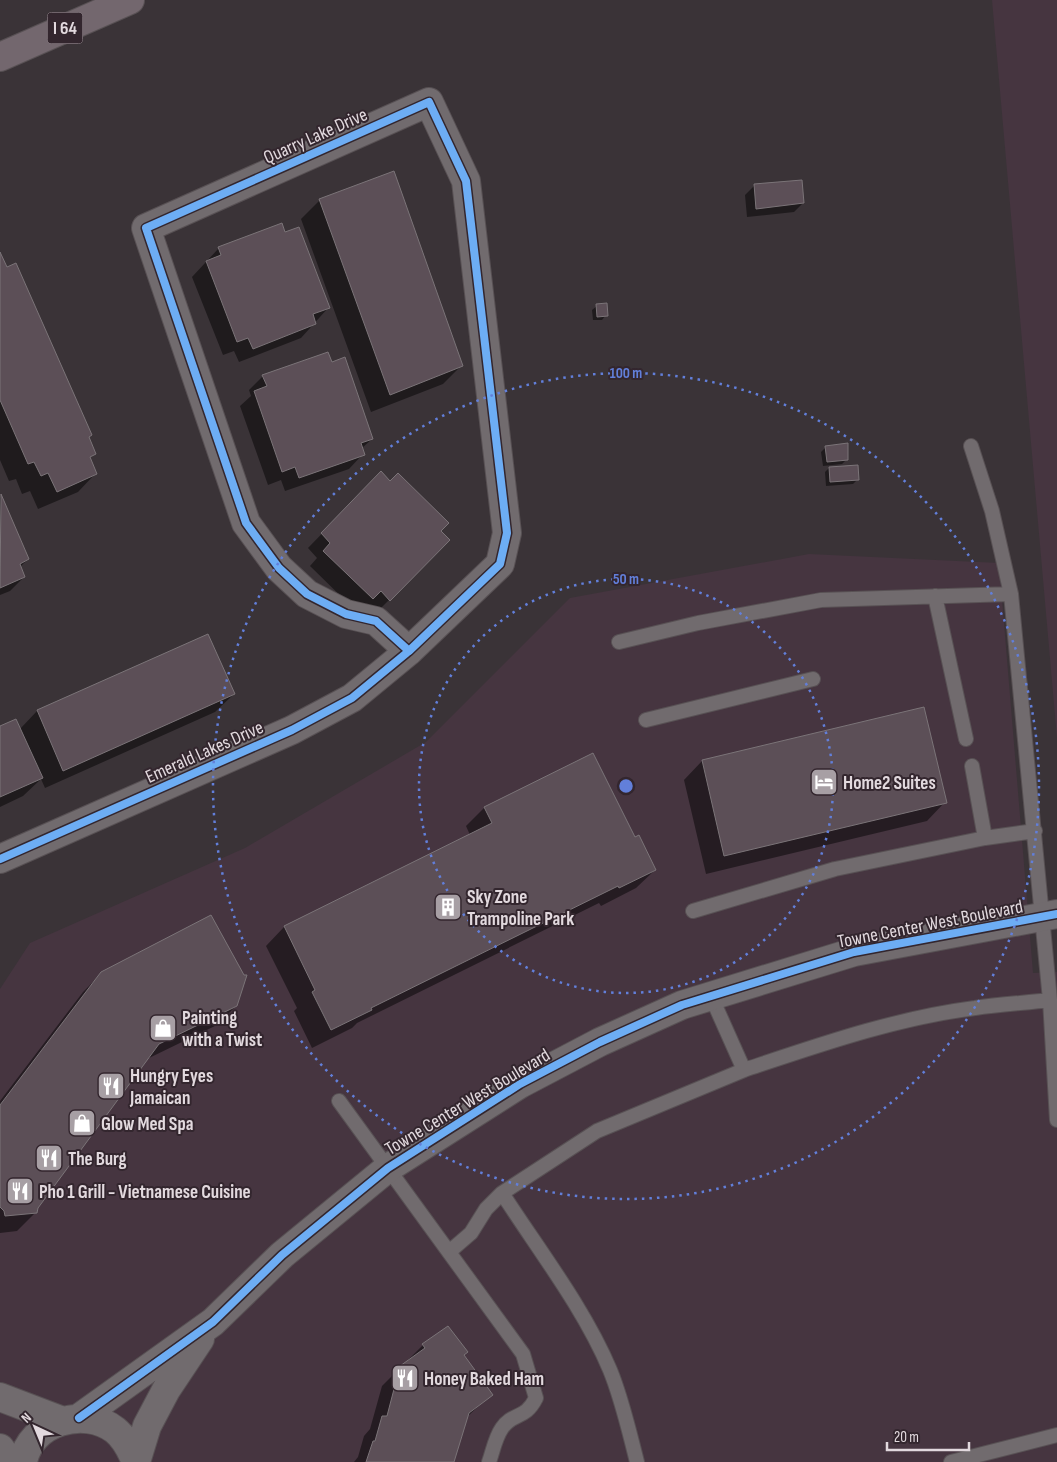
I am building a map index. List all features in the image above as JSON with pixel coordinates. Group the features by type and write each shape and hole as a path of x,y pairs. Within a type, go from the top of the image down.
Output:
{"highway":[{"name":"I 64","path":"0,57 130,0"}],"street":[{"name":"Quarry Lake Drive","path":"428,102 466,181 507,533 500,564 409,651 376,621 346,614 307,594 279,568 246,523 146,228 428,102"},
{"name":"Emerald Lakes Drive","path":"0,859 292,730 352,698 409,651"},
{"name":"Towne Center West Boulevard","path":"23,1462 33,1441 46,1428 71,1419 213,1322 288,1249 388,1168 452,1125 536,1076 600,1042 682,1005 854,952 1049,915"},
{"name":"Towne Center West Boulevard","path":"136,1462 147,1426 166,1390 213,1322"},
{"path":"0,1397 71,1419 98,1421 115,1430 128,1444 136,1462"},
{"path":"0,1448 10,1462"}],"lane":[{"path":"971,446 992,511 1011,594 1035,831 1049,915 1050,1000 1057,1120"},
{"path":"618,642 698,623 821,600 1011,594"},
{"path":"935,596 966,739"},
{"path":"646,720 813,679"},
{"path":"972,766 985,838"},
{"path":"693,910 834,868 985,838 1035,831"},
{"path":"712,996 744,1070"},
{"path":"449,1252 471,1233 486,1209 502,1193 597,1131 744,1070 825,1043 899,1023 974,1008 1050,1000"},
{"path":"339,1101 523,1354 536,1398 530,1411 512,1419 502,1427 489,1462"},
{"path":"502,1193 581,1316 609,1370 626,1419 637,1462"},
{"path":"951,1462 979,1458 1057,1435"}],"shaded area":[{"path":"992,0 1057,0 1057,738"},
{"path":"809,554 999,563 1033,973 1057,972 1057,1462 0,1462 0,989 30,943 245,848 426,742 570,598"}],"building":[{"path":"394,171 463,366 390,395 319,199"},
{"path":"802,180 804,203 756,209 754,184"},
{"path":"282,223 285,232 299,227 330,308 313,314 316,324 253,349 248,338 237,342 206,261 221,255 218,247"},
{"path":"0,252 7,267 16,263 92,435 89,437 96,454 90,457 97,474 57,492 48,473 41,476 34,462 28,464 0,400"},
{"path":"607,303 608,316 597,317 596,304"},
{"path":"328,352 332,362 345,357 373,439 361,443 365,455 299,478 295,467 282,472 254,391 267,386 262,375"},
{"path":"848,443 848,460 827,462 825,446"},
{"path":"858,465 859,480 830,482 829,467"},
{"path":"381,471 390,481 398,473 449,523 441,531 450,540 390,601 381,591 373,599 323,551 330,543 321,533"},
{"path":"1,494 29,559 20,564 25,577 0,588"},
{"path":"208,634 235,694 63,771 37,710"},
{"name":"Home2 Suites","path":"924,707 947,803 724,856 702,760"},
{"path":"16,719 43,778 0,797 0,726"},
{"name":"Sky Zone Trampoline Park","path":"593,753 635,837 639,835 656,870 619,888 618,886 371,1008 372,1010 331,1030 312,992 315,990 284,926 492,823 484,807"},
{"path":"211,915 244,975 247,975 237,1006 159,1044 38,1208 37,1213 5,1216 4,1211 0,1207 0,1105 101,972"},
{"path":"448,1326 468,1352 464,1355 493,1395 469,1413 454,1462 366,1462 373,1441 375,1441 382,1416 387,1416 400,1366 425,1348 422,1344"}],"cycle path":[{"path":"0,859 292,730 352,698 409,651 500,564 507,533 466,181 429,102 146,228 246,523 279,568 307,594 346,614 376,621 409,651"},
{"path":"79,1418 213,1322 282,1255 388,1168 520,1084 600,1042 682,1005 854,952 1057,914"}],"place":[{"name":"Home2 Suites","path":"824,782"},
{"name":"Sky Zone Trampoline Park","path":"448,907"},
{"name":"Painting with a Twist","path":"163,1028"},
{"name":"Hungry Eyes Jamaican","path":"111,1086"},
{"name":"Glow Med Spa","path":"82,1123"},
{"name":"The Burg","path":"49,1158"},
{"name":"Pho 1 Grill - Vietnamese Cuisine","path":"20,1191"},
{"name":"Honey Baked Ham","path":"405,1378"}]}
